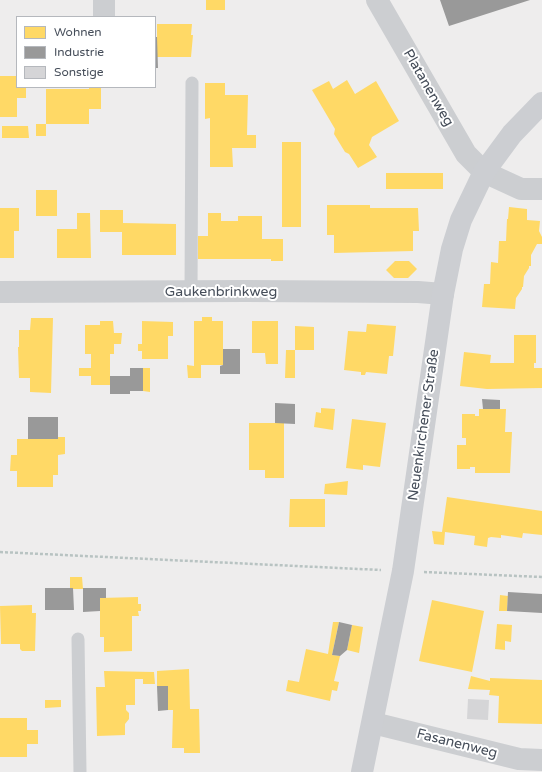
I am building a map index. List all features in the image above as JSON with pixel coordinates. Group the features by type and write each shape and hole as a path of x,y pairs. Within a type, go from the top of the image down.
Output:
{"main road":[{"name":"Neuenkirchener Straße","path":"362,772 403,571 443,294 452,249 461,220 484,172 512,134 542,103"}],"street":[{"path":"104,0 104,16"},
{"name":"Platanenweg","path":"377,0 466,154 484,172"},
{"path":"484,172 521,189 542,189"},
{"name":"Gaukenbrinkweg","path":"0,292 418,292 443,294"},
{"name":"Fasanenweg","path":"373,723 519,759 542,760"}],"lane":[{"path":"191,292 192,83"},
{"path":"78,639 80,772"}],"path":[{"path":"0,552 542,577"}],"building: Wohnen":[{"path":"206,0 225,0 225,10 206,10"},
{"path":"157,24 192,24 191,35 193,35 191,57 157,57"},
{"path":"0,76 16,76 16,88 26,88 26,98 17,98 17,117 0,117"},
{"path":"347,80 355,94 376,81 399,121 372,137 369,145 377,157 358,168 349,154 345,152 334,134 335,129 312,90 329,81 333,89"},
{"path":"205,83 225,83 225,95 248,95 247,135 256,135 256,148 232,148 233,167 210,167 210,118 205,119"},
{"path":"101,88 101,109 89,109 89,124 46,124 46,89"},
{"path":"36,124 46,124 46,136 36,136"},
{"path":"2,126 28,126 29,138 2,138"},
{"path":"282,142 301,142 301,227 282,227"},
{"path":"386,173 443,173 443,189 386,189"},
{"path":"36,190 57,190 57,216 36,216"},
{"path":"327,205 370,205 370,208 418,208 419,231 413,231 413,251 334,253 334,235 327,235"},
{"path":"509,207 527,209 527,220 540,221 539,231 542,237 542,244 537,244 531,255 531,266 529,266 524,276 523,287 516,298 515,309 482,307 484,284 490,284 491,262 498,263 499,241 506,241"},
{"path":"0,208 19,208 19,231 14,231 14,258 0,258"},
{"path":"100,210 123,210 123,223 176,224 176,255 122,255 122,232 100,232"},
{"path":"77,213 90,213 91,258 57,258 57,229 77,229"},
{"path":"208,213 221,213 221,221 238,221 238,216 262,216 262,239 283,239 283,261 271,261 271,259 198,259 198,236 208,236"},
{"path":"395,261 409,261 417,269 408,278 394,278 386,270"},
{"path":"202,317 212,317 212,321 223,321 223,365 201,365 201,378 188,378 187,365 194,366 194,321 202,321"},
{"path":"31,318 53,318 51,393 30,392 30,378 19,378 19,330 30,330"},
{"path":"100,321 113,321 114,333 122,333 121,344 114,344 114,354 110,354 110,385 91,385 91,376 79,376 79,368 91,368 91,354 85,354 85,325 100,325"},
{"path":"142,321 173,322 173,336 168,336 168,359 142,359 142,351 138,351 138,344 142,344"},
{"path":"252,321 278,321 278,364 266,364 265,353 252,353"},
{"path":"367,324 396,326 393,356 389,356 387,374 366,372 365,375 361,375 361,372 344,370 348,331 366,332"},
{"path":"295,326 314,327 314,350 295,350"},
{"path":"514,335 536,335 536,363 534,363 534,368 542,368 542,388 487,389 460,386 464,352 491,355 490,363 514,363"},
{"path":"286,350 295,350 295,378 285,378"},
{"path":"143,368 150,368 150,392 143,391"},
{"path":"321,408 335,409 333,430 314,427 316,412 321,413"},
{"path":"479,409 506,409 505,432 512,432 510,473 475,473 475,467 470,467 470,469 457,469 457,445 466,445 466,438 462,438 462,414 475,414 475,416 479,416"},
{"path":"352,419 386,423 380,467 363,465 363,470 346,468"},
{"path":"249,423 284,423 284,478 265,478 265,470 249,470"},
{"path":"58,437 65,437 65,454 58,455 58,475 53,475 53,487 17,487 17,471 10,471 11,455 17,455 17,439 58,439"},
{"path":"348,481 347,495 324,494 325,484"},
{"path":"447,497 542,511 542,535 523,533 522,538 501,535 501,538 491,537 488,538 487,547 474,545 475,536 445,532 444,545 434,544 432,531 442,532"},
{"path":"290,499 325,499 325,527 289,527"},
{"path":"70,577 82,577 83,589 70,588"},
{"path":"500,595 508,596 507,611 499,611"},
{"path":"138,597 138,604 141,604 141,611 138,611 139,616 132,616 132,651 104,652 104,637 100,637 100,598"},
{"path":"432,600 484,611 472,672 419,661"},
{"path":"32,605 32,613 36,613 35,651 22,651 20,649 20,644 1,644 0,606"},
{"path":"333,622 339,622 332,655 340,656 334,681 339,682 337,691 332,690 330,701 286,691 288,680 299,682 306,649 328,654"},
{"path":"497,624 512,625 511,642 505,641 505,650 495,649"},
{"path":"352,625 363,627 359,653 347,650"},
{"path":"189,669 190,709 199,709 200,753 184,753 184,748 172,748 173,710 168,710 168,686 157,686 157,671"},
{"path":"104,671 154,672 155,684 143,684 143,679 135,679 135,705 126,705 126,710 129,713 129,719 125,724 125,735 97,736 96,687 105,687"},
{"path":"471,676 490,681 490,678 542,680 542,724 498,723 499,696 489,695 490,690 468,689"},
{"path":"45,700 61,700 61,707 45,708"},
{"path":"0,718 27,718 27,730 38,730 38,744 27,744 27,757 0,757"}],"building: Industrie":[{"path":"440,0 530,0 449,26"},
{"path":"156,37 157,37 158,68 156,68"},
{"path":"223,349 240,349 240,374 220,374 220,366 223,365"},
{"path":"130,368 143,368 143,391 130,391 130,394 110,394 110,376 130,376"},
{"path":"482,399 500,400 500,409 483,409"},
{"path":"275,403 295,404 295,424 275,423"},
{"path":"28,417 58,417 58,439 28,439"},
{"path":"45,588 73,588 74,610 45,610"},
{"path":"83,588 106,588 106,598 100,598 100,611 83,612"},
{"path":"508,592 542,594 542,613 507,611"},
{"path":"339,622 352,625 347,650 340,656 332,655"},
{"path":"157,686 168,686 168,710 158,711"}],"building: Sonstige":[{"path":"468,699 489,700 488,720 467,719"}]}
